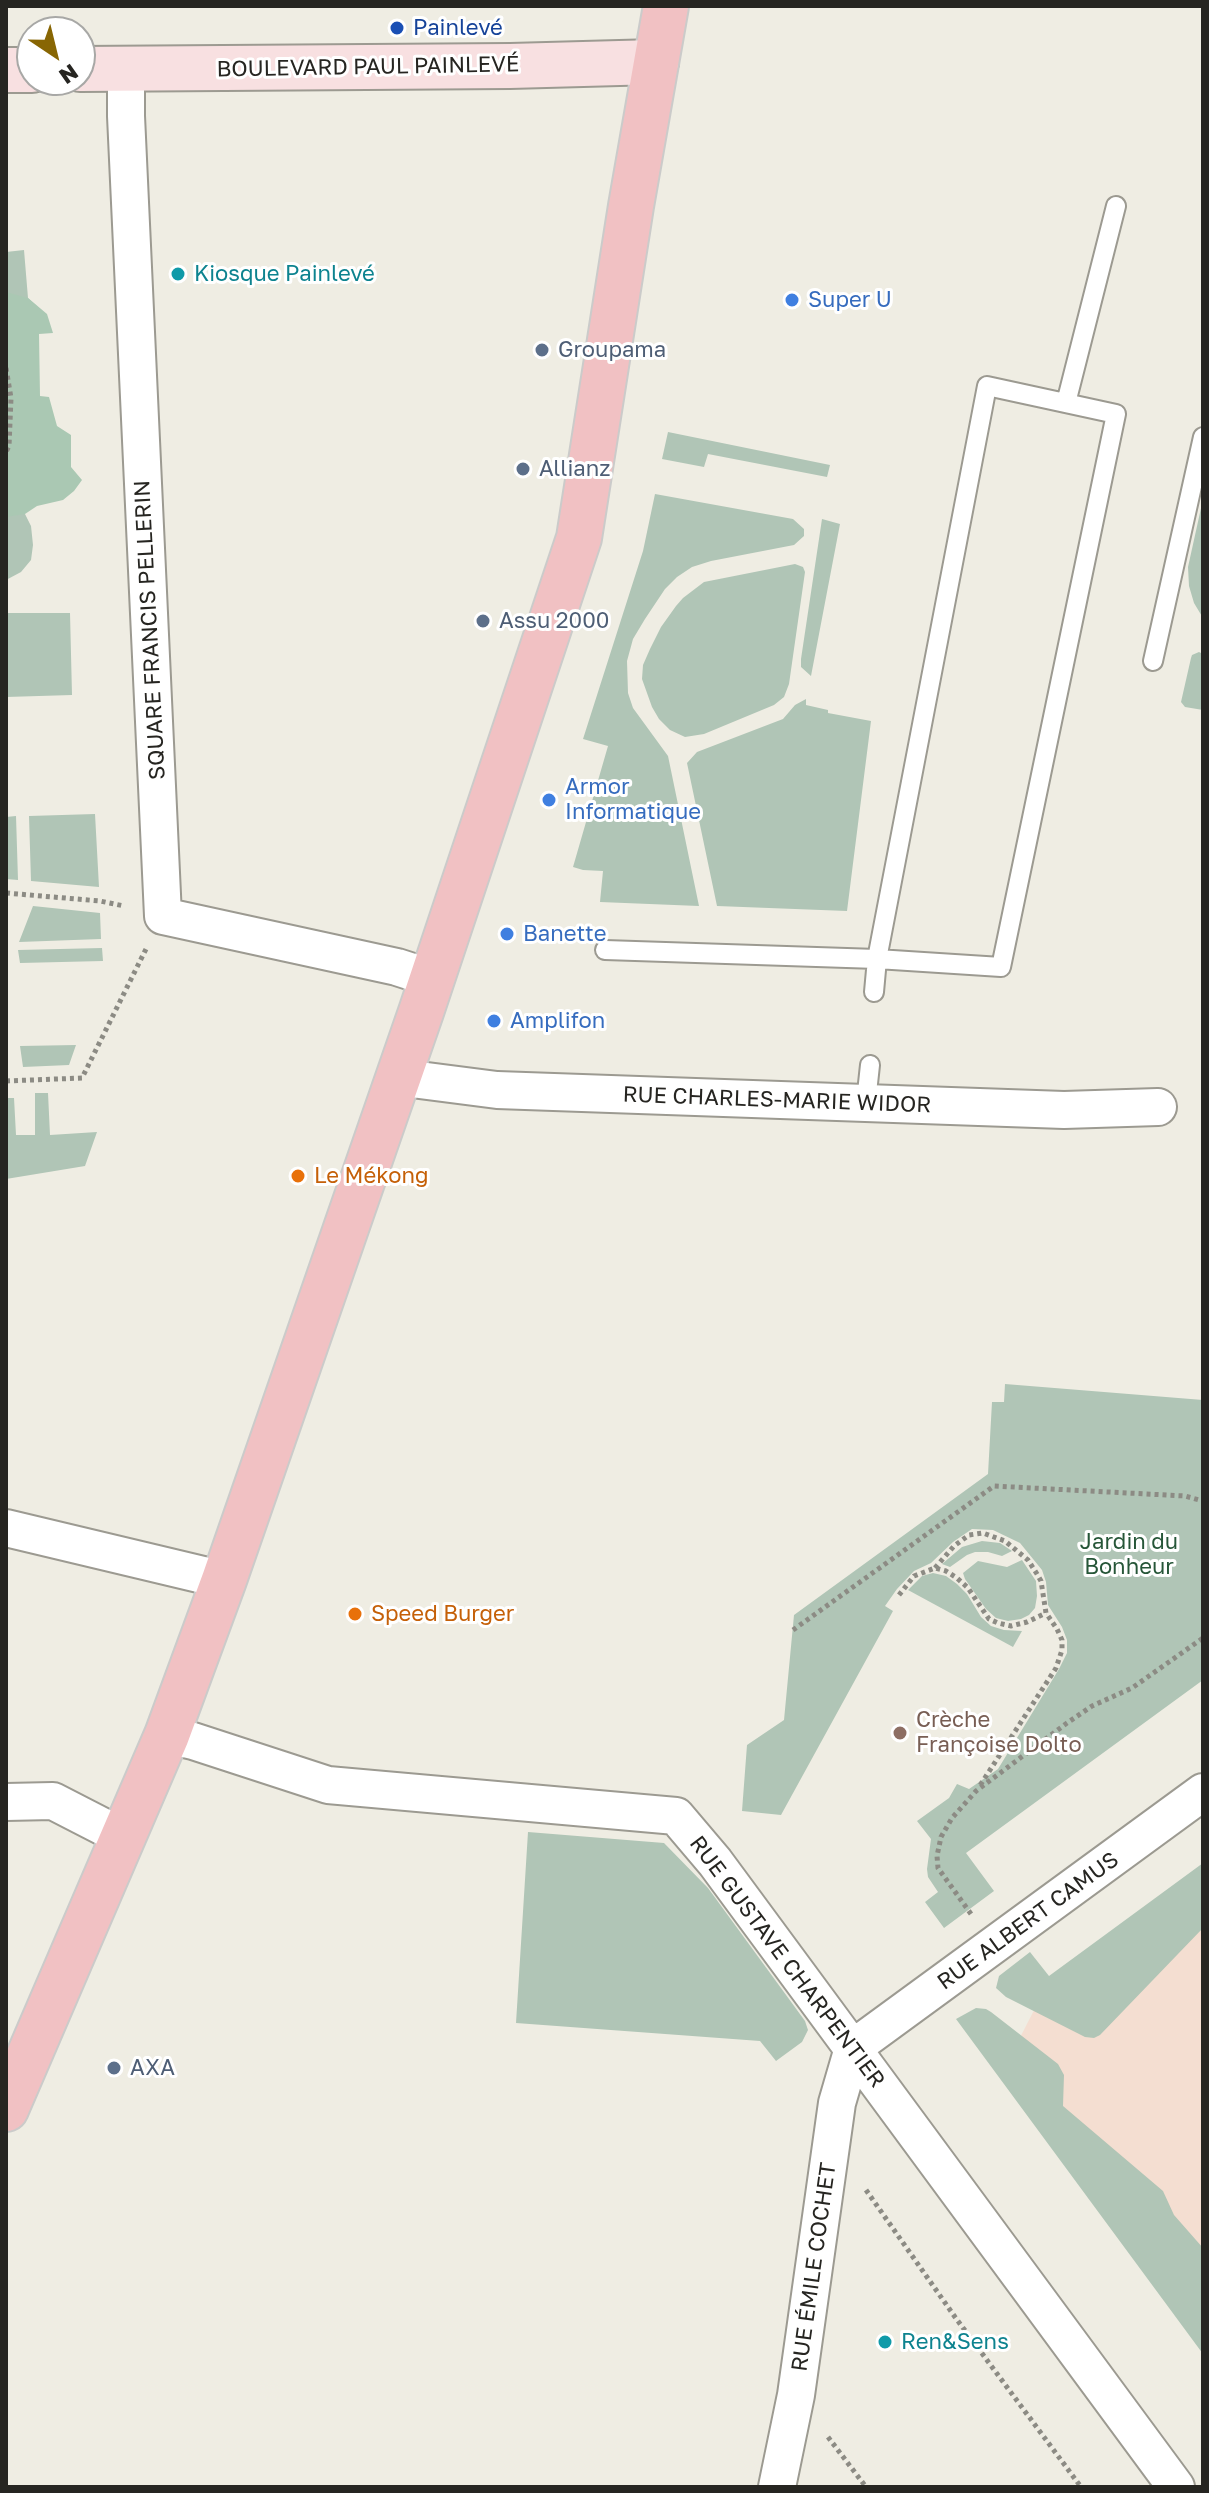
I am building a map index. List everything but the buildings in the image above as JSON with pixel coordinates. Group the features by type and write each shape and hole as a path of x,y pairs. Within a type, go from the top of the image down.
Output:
{"main road":[{"path":"6,2109 167,1735 224,1580 579,538 666,6"}],"street":[{"name":"BOULEVARD PAUL PAINLEVÉ","path":"96,69 656,62"},
{"name":"SQUARE FRANCIS PELLERIN","path":"126,69 163,916"},
{"path":"163,916 397,967 431,978"},
{"name":"RUE CHARLES-MARIE WIDOR","path":"396,1077 497,1090 1064,1110 1158,1107"},
{"path":"6,1528 224,1580"},
{"name":"RUE GUSTAVE CHARPENTIER","path":"167,1735 328,1785 676,1816 715,1862 1176,2487"},
{"name":"RUE ALBERT CAMUS","path":"853,2048 1203,1792"},
{"path":"6,1802 53,1801 123,1837"},
{"name":"RUE ÉMILE COCHET","path":"777,2487 796,2395 837,2103 853,2048"}],"lane":[{"path":"1066,403 1116,206"},
{"path":"605,950 877,959 1001,967 1116,414 987,386 877,959 874,992"},
{"path":"1153,661 1203,437"},
{"path":"866,1102 870,1065"}],"path":[{"path":"6,368 11,398 9,446 6,452"},
{"path":"6,893 100,901 163,916 82,1078 6,1081"},
{"path":"793,1630 994,1486 1185,1496 1203,1501"},
{"path":"899,1595 914,1576 935,1568 954,1546 969,1535 983,1533 998,1537 1018,1550 1033,1567 1041,1581 1046,1613 1060,1634 1061,1656 1056,1668 976,1791 945,1827 937,1856 938,1868 978,1923 990,1915 1006,1937"},
{"path":"935,1568 957,1578 968,1588 989,1619 998,1623 1011,1626 1046,1613"},
{"path":"976,1791 1080,1714 1132,1688 1203,1638"},
{"path":"832,2142 955,2317 1081,2487"},
{"path":"796,2395 866,2487"}],"shaded area":[{"path":"1203,1868 1203,2323 1008,2061 1050,1979"}],"green space":[{"path":"24,250 28,298 39,308 13,502 31,526 33,545 31,560 21,572 6,580 6,252"},
{"path":"6,292 28,298 47,314 53,333 39,334 40,396 49,397 57,426 71,435 71,467 82,480 63,500 37,506 25,514 6,517"},
{"path":"668,432 830,465 827,477 708,454 704,467 662,459"},
{"path":"655,494 793,519 804,529 804,536 794,545 692,567 665,589 633,639 627,661 628,693 633,708 668,756 699,906 600,902 603,871 573,867 608,746 583,739 643,551"},
{"path":"1203,499 1203,618 1189,586 1188,567"},
{"path":"822,519 840,524 811,676 801,667 801,659"},
{"path":"795,564 803,567 805,572 789,684 784,697 774,705 704,734 685,737 670,730 652,707 642,679 643,665 650,649 676,606 704,582"},
{"path":"6,613 70,613 72,695 6,697"},
{"path":"1203,654 1203,710 1185,707 1181,702 1192,655"},
{"path":"806,699 806,705 828,710 828,713 871,721 847,911 717,906 687,763 697,752 783,719 795,705"},
{"path":"95,814 99,887 31,881 29,816"},
{"path":"16,816 18,880 6,879 6,817"},
{"path":"33,906 100,913 101,939 19,942"},
{"path":"102,948 103,961 20,963 18,950"},
{"path":"76,1045 69,1065 23,1067 20,1046"},
{"path":"35,1093 48,1093 50,1135 97,1132 85,1166 6,1179 6,1098 14,1098 16,1135 35,1135"},
{"name":"Jardin du Bonheur","path":"1005,1384 1203,1400 1203,1680 966,1853 994,1891 944,1928 925,1902 938,1892 928,1877 931,1839 917,1821 949,1798 957,1784 969,1789 998,1769 1067,1653 1067,1640 1062,1627 1048,1605 1042,1570 1020,1543 993,1530 972,1529 931,1563 914,1571 897,1589 885,1606 893,1611 781,1815 742,1811 747,1745 784,1720 794,1615 988,1474 992,1402 1004,1402"},
{"path":"982,1541 1000,1543 1012,1551 1002,1556 975,1552 950,1567 942,1564 962,1547"},
{"path":"1022,1560 1036,1581 1035,1608 1021,1619 1008,1621 996,1618 986,1609 963,1573 978,1561 1007,1567"},
{"path":"933,1573 946,1576 957,1584 991,1626 1022,1631 1013,1647 908,1590 922,1576"},
{"path":"528,1832 664,1843 708,1888 805,2021 808,2030 802,2042 776,2061 760,2041 516,2023"},
{"path":"1203,1863 1203,1928 1100,2035 1085,2037 1006,1997 996,1988 999,1976 1030,1952 1049,1976"},
{"path":"976,2008 991,2012 1058,2064 1064,2075 1063,2106 1163,2191 1174,2215 1203,2248 1203,2354 956,2019"}],"place":[{"name":"Painlevé","path":"397,28"},
{"name":"Kiosque Painlevé","path":"178,274"},
{"name":"Super U","path":"792,300"},
{"name":"Groupama","path":"542,350"},
{"name":"Allianz","path":"523,469"},
{"name":"Assu 2000","path":"483,621"},
{"name":"Armor Informatique","path":"549,800"},
{"name":"Banette","path":"507,934"},
{"name":"Amplifon","path":"494,1021"},
{"name":"Le Mékong","path":"298,1176"},
{"name":"Speed Burger","path":"355,1614"},
{"name":"Crèche Françoise Dolto","path":"900,1733"},
{"name":"AXA","path":"114,2068"},
{"name":"Ren&Sens","path":"885,2342"}]}
